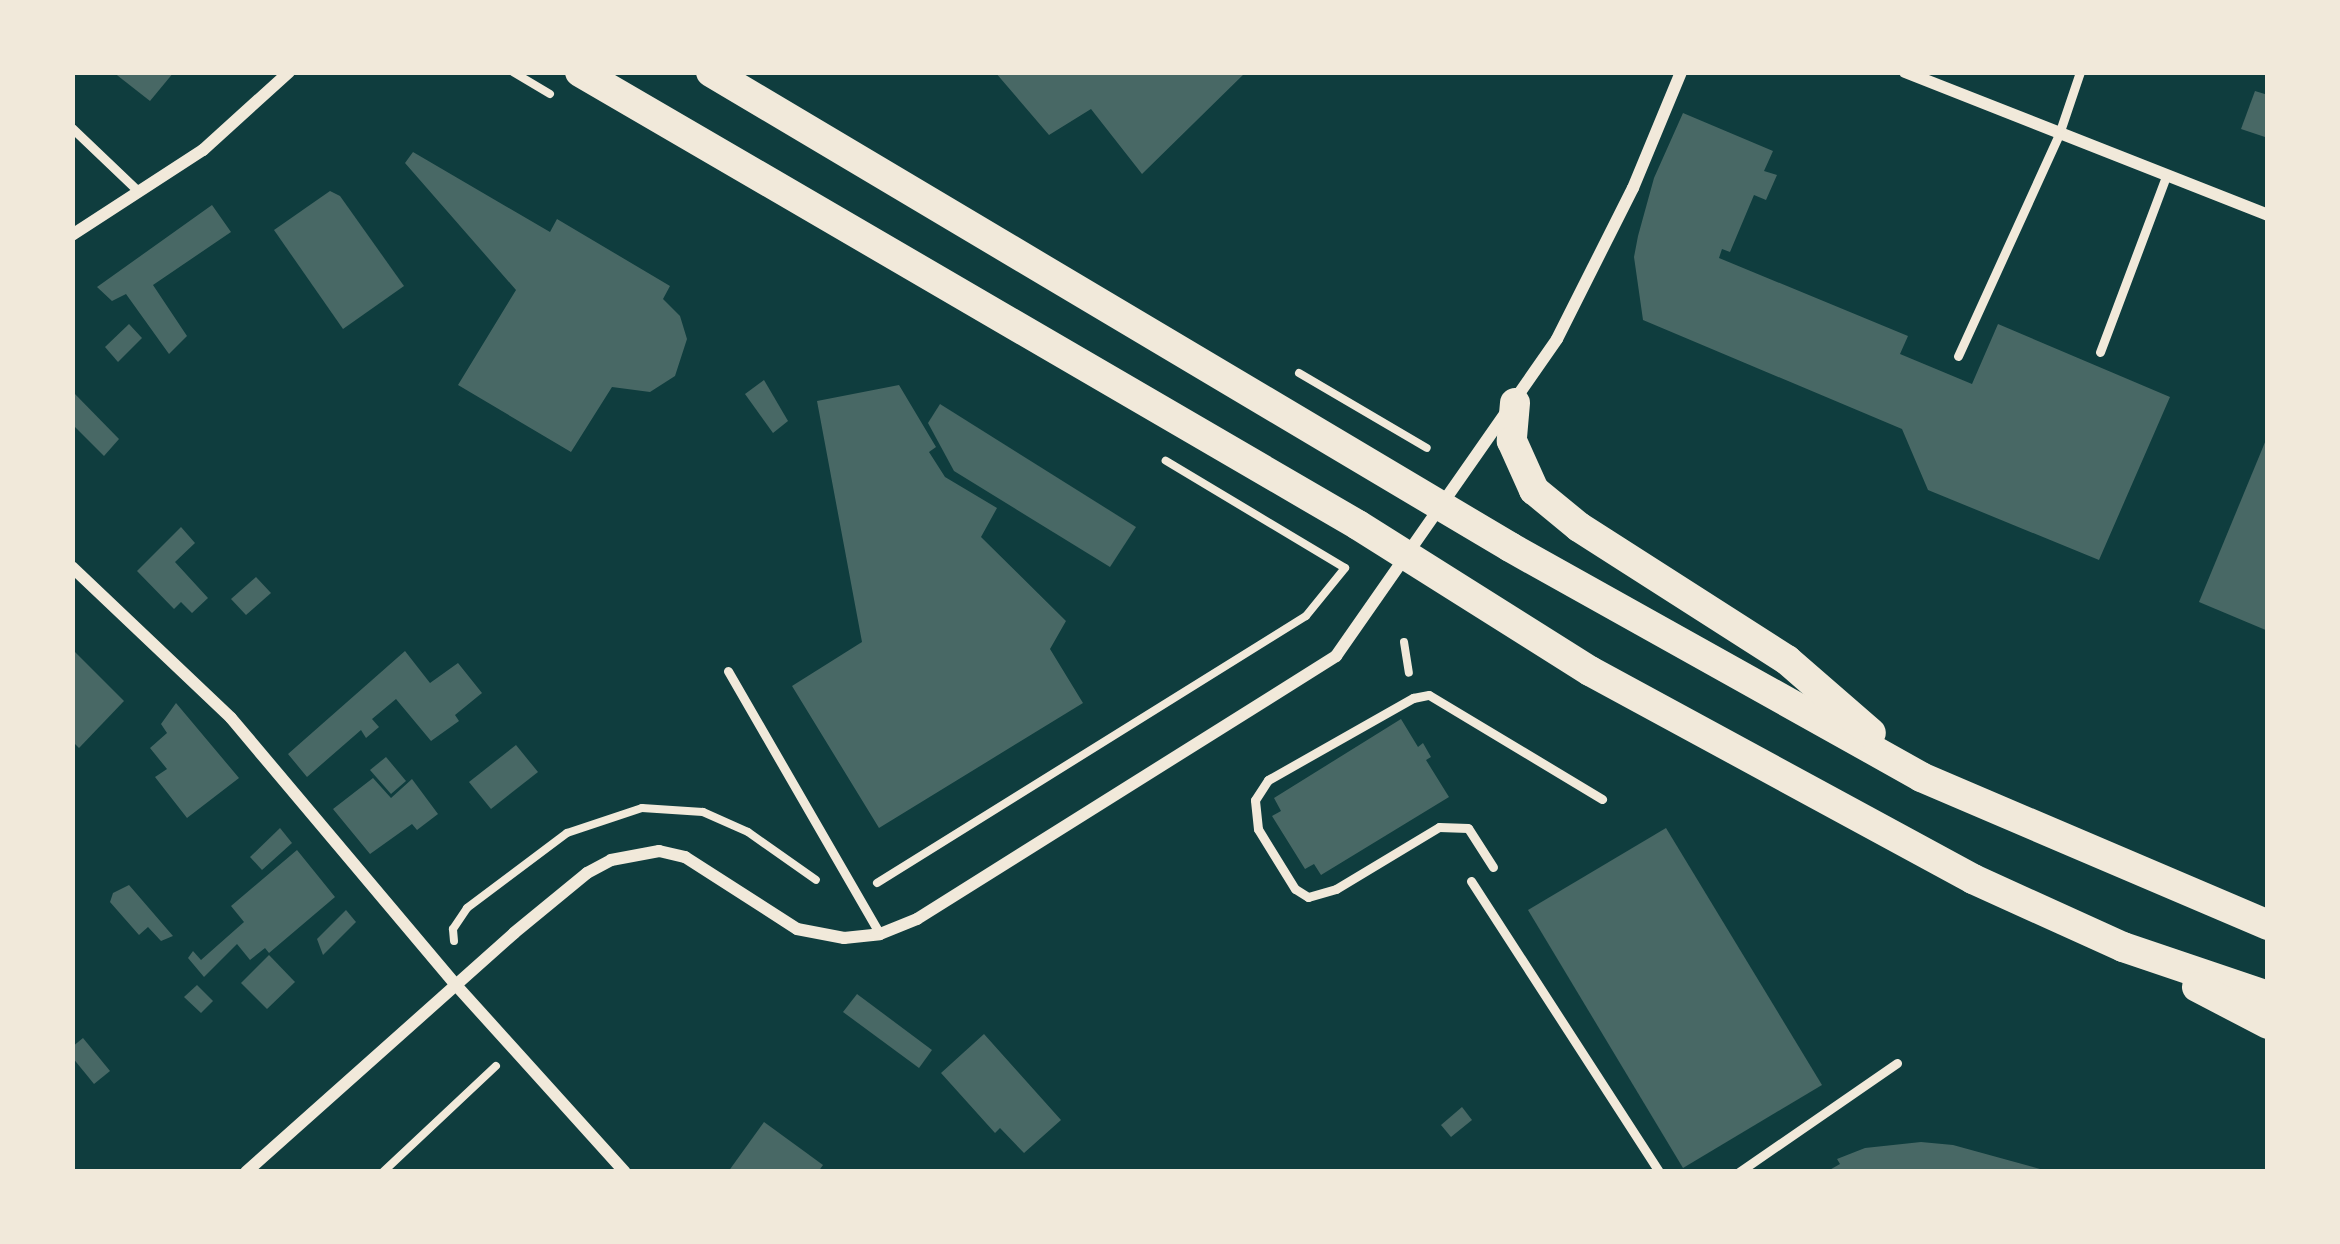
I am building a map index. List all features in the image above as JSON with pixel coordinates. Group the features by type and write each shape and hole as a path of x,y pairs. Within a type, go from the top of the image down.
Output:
{"main road":[{"path":"580,72 1407,558 1590,671 1953,868 2123,946 2268,1024"},
{"path":"711,72 1444,507 1921,777 2268,926"},
{"path":"1515,403 1511,441 1534,490 1579,527 1787,660 1921,777"},
{"path":"2123,946 2268,996"}],"street":[{"path":"72,235 203,150 289,72"},
{"path":"246,1172 455,984 587,873 611,860 659,851 685,857 808,933 844,938 880,934 917,919 1336,656 1444,507 1557,338 1633,188 1681,72"},
{"path":"1905,72 2268,215"},
{"path":"72,567 231,718 455,984 625,1172"}],"lane":[{"path":"1958,356 2059,134 2080,72"},
{"path":"72,128 138,191"},
{"path":"2100,352 2166,176"},
{"path":"728,671 880,934"},
{"path":"1492,867 1468,828 1438,827 1336,889 1308,897 1295,889 1258,829 1255,800 1268,780 1413,698 1429,695 1602,799"},
{"path":"1471,881 1659,1172"},
{"path":"1739,1172 1898,1063"}],"path":[{"path":"455,984 453,929 467,908 567,833 626,812 703,812 748,832 808,877 852,888 884,882 1306,616 1346,568"},
{"path":"383,1172 513,1050"}],"building":[{"path":"113,72 174,72 150,101"},
{"path":"995,72 1246,72 1142,174 1091,109 1049,135"},
{"path":"2255,91 2268,95 2268,138 2241,129"},
{"path":"1683,113 1773,151 1764,171 1777,175 1766,200 1754,195 1730,252 1722,249 1719,258 1908,336 1900,354 1972,384 1998,324 2170,397 2099,560 1928,490 1902,429 1643,320 1634,257 1638,236 1654,178"},
{"path":"413,152 550,232 557,219 670,286 663,299 680,316 687,339 675,376 650,392 612,387 571,452 458,385 516,290 405,163"},
{"path":"330,191 340,196 404,286 343,329 274,230"},
{"path":"212,205 231,232 153,285 187,336 169,354 126,294 112,301 97,287"},
{"path":"129,324 142,338 118,362 105,347"},
{"path":"764,380 788,421 773,433 745,394"},
{"path":"899,385 936,447 929,452 945,477 997,508 981,537 1066,621 1050,649 1083,703 879,828 792,686 862,642 817,401"},
{"path":"72,391 119,439 104,456 72,424"},
{"path":"940,404 1136,527 1110,567 954,471 928,423"},
{"path":"2268,435 2268,631 2199,602"},
{"path":"181,527 195,543 175,562 208,598 192,613 181,602 174,609 137,571"},
{"path":"256,577 271,593 246,615 231,599"},
{"path":"72,649 124,701 79,748 72,741"},
{"path":"405,651 430,683 458,663 482,693 455,715 459,721 431,741 396,699 372,719 379,727 366,738 361,730 307,777 288,754"},
{"path":"176,703 239,778 187,818 155,777 167,769 150,748 167,733 161,724"},
{"path":"1401,719 1418,747 1423,743 1431,757 1426,760 1449,797 1321,875 1314,864 1305,869 1272,816 1281,811 1274,798"},
{"path":"516,745 538,772 491,809 469,782"},
{"path":"386,757 406,781 391,794 370,770"},
{"path":"373,778 391,798 412,779 438,814 417,830 412,824 370,854 333,809"},
{"path":"280,828 292,843 262,870 250,857"},
{"path":"1666,828 1822,1085 1683,1168 1528,910"},
{"path":"297,850 335,897 269,953 265,948 250,960 237,944 204,977 188,958 193,951 201,960 244,922 231,906"},
{"path":"129,885 173,936 161,941 148,927 139,935 110,902 113,893"},
{"path":"346,910 356,922 323,955 317,939"},
{"path":"269,955 295,982 267,1009 241,983"},
{"path":"197,985 213,1001 201,1013 184,997"},
{"path":"857,994 932,1050 919,1068 843,1012"},
{"path":"984,1034 1061,1120 1024,1153 1000,1128 995,1133 941,1073"},
{"path":"83,1038 110,1071 94,1084 72,1057 72,1047"},
{"path":"1462,1107 1472,1120 1451,1137 1441,1125"},
{"path":"764,1122 823,1165 818,1172 728,1172"},
{"path":"1921,1142 1953,1145 2051,1172 1826,1172 1840,1164 1837,1159 1865,1148"}]}
